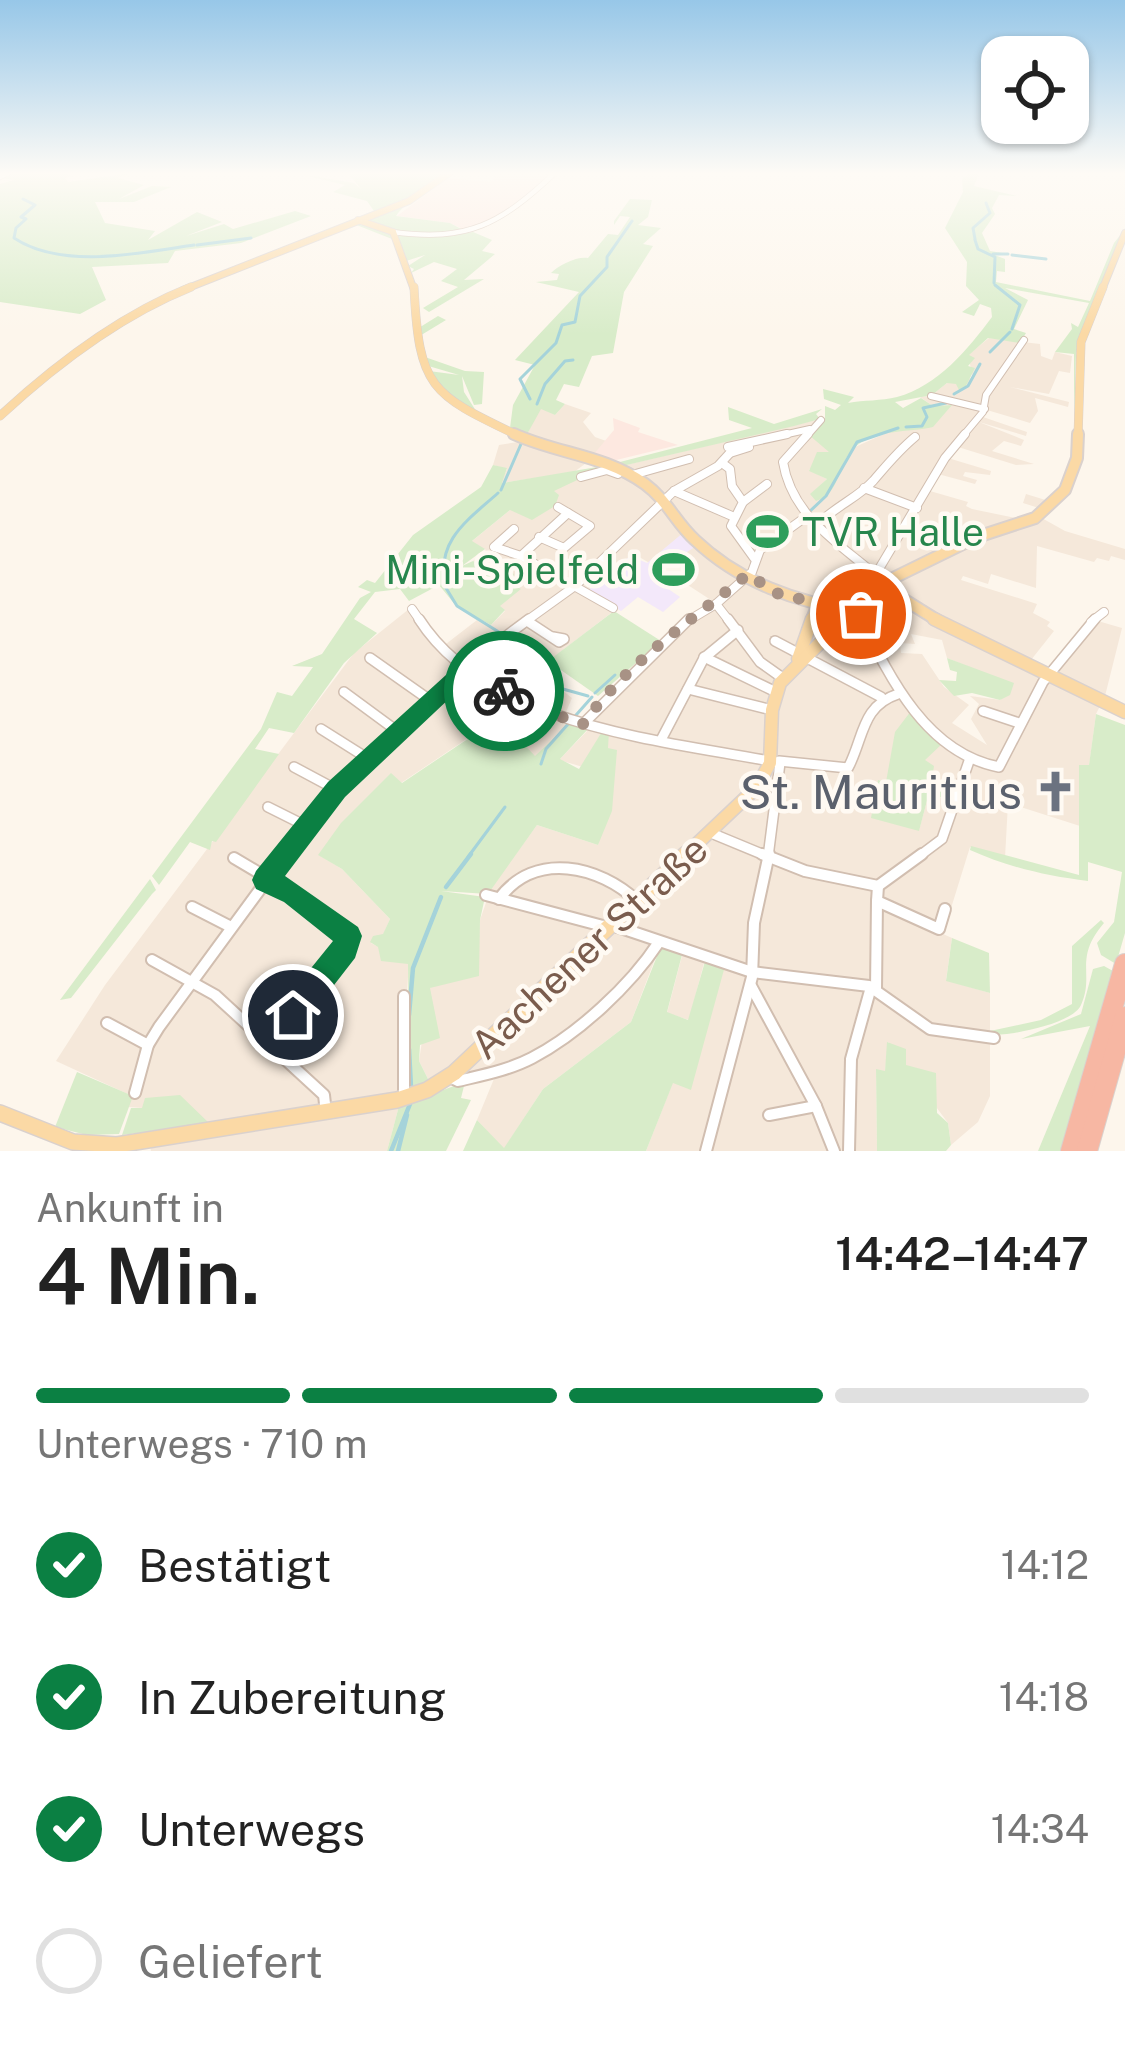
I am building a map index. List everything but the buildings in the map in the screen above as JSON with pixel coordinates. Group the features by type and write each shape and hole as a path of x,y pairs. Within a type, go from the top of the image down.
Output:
{"highway":[{"path":"1071,1151 1125,964"},
{"path":"1087,1151 1125,1017"}],"main road":[{"path":"0,416 34,384 156,300 341,227"},
{"path":"378,227 393,232 414,284 416,348 447,402 525,439 608,463 670,496 691,538 772,591 817,606 856,610"},
{"path":"775,759 772,710 780,686 800,660 856,610 878,579 919,569 976,537 1035,518 1065,490 1077,458 1079,349 1125,233"},
{"path":"878,579 962,632 1125,712"},
{"path":"800,660 817,606"},
{"name":"Aachener Straße","path":"0,1113 56,1137 97,1145 404,1098 449,1076 711,833 757,787 775,759"}],"street":[{"path":"393,232 443,235 488,227"},
{"path":"878,579 881,559 945,458 985,409 986,395 1024,340"},
{"path":"931,396 985,409"},
{"path":"820,420 783,462 790,490 807,516 878,579"},
{"path":"135,1093 148,1045 192,981 306,826 367,758 469,668 575,586 670,496 722,464 729,452 812,430"},
{"path":"817,525 837,504 865,488 915,436"},
{"path":"729,452 749,448"},
{"path":"630,475 689,459"},
{"path":"722,464 730,469 732,486 743,502"},
{"path":"581,477 610,471 647,484"},
{"path":"755,559 735,536 732,516 767,484"},
{"path":"865,488 917,508"},
{"path":"670,496 732,516"},
{"path":"538,537 562,548 590,524 558,508"},
{"path":"521,556 568,513"},
{"path":"578,723 690,618 716,604 748,574 764,547 807,516"},
{"path":"514,529 494,547 521,556 613,608"},
{"path":"716,604 780,686"},
{"path":"412,609 428,638 469,668 528,706 578,723 848,768 867,712 880,697"},
{"path":"856,610 898,694 969,760 1001,766 1019,723 1051,673 1084,627 1104,612"},
{"path":"527,621 553,637"},
{"path":"662,738 704,658 738,630"},
{"path":"775,641 800,660 880,697 898,694"},
{"path":"370,658 431,700"},
{"path":"704,658 780,686"},
{"path":"495,685 512,672"},
{"path":"688,689 772,710"},
{"path":"344,692 397,731"},
{"path":"983,711 1019,723"},
{"path":"321,729 367,758"},
{"path":"706,1151 751,978 754,922 776,820 775,759"},
{"path":"711,833 805,871 878,886 942,839 969,760"},
{"path":"294,767 337,790"},
{"path":"268,807 306,826"},
{"path":"233,858 293,893 348,936 345,948 269,1047"},
{"path":"638,902 603,872 566,864 492,897 608,926 751,978 873,988 930,1029 994,1038"},
{"path":"849,1151 851,1059 873,988 878,886"},
{"path":"878,901 939,929 945,909"},
{"path":"192,908 231,927"},
{"path":"449,1076 458,1081 534,1058 583,1021 650,958 659,942"},
{"path":"152,960 215,995 324,1095 326,1113"},
{"path":"751,978 834,1151"},
{"path":"404,996 404,1098"},
{"path":"107,1023 148,1045"},
{"path":"769,1115 816,1106"}],"shaded area":[{"path":"989,338 1040,344 1041,356 1052,360 1055,352 1072,356 1070,373 1059,371 1049,394 1010,387 1069,402 1068,407 1035,398 1038,411 1030,423 987,410 983,417 1027,432 1026,436 979,422 1024,440 1021,446 1004,441 992,451 1034,464 1016,465 958,447 948,458 991,471 990,475 965,472 963,476 977,480 975,484 938,474 930,491 968,502 966,506 972,509 1025,520 1042,509 1023,503 1026,494 1052,502 1040,517 1065,531 1125,549 1125,560 1111,556 1109,561 1097,558 1094,562 1037,546 1036,588 991,574 988,584 963,576 961,580 1037,604 1033,613 1050,622 1047,626 1054,631 1031,660 1049,670 1091,619 1122,628 1096,714 1089,766 1079,765 1080,826 1008,803 1005,858 970,847 943,934 952,938 946,980 990,993 990,1096 978,1122 951,1145 948,1123 888,1042 885,1072 876,1070 877,1151 646,1151 673,1082 690,1089 705,959 689,1020 667,1013 683,952 660,946 631,1022 543,1089 504,1149 477,1120 496,1074 446,1087 430,1083 419,1061 430,988 478,944 491,888 537,825 598,845 616,751 607,748 603,731 583,767 559,760 589,729 587,720 714,602 677,578 685,570 671,563 660,569 634,554 586,592 615,610 542,666 540,673 572,698 563,719 570,723 535,757 498,718 401,783 391,774 319,855 342,869 390,919 383,935 371,943 409,963 399,1106 387,1151 151,1151 143,1108 128,1107 132,1096 56,1061 105,985 354,653 409,609 442,647 477,620 491,625 505,611 499,606 520,588 509,582 502,568 473,561 486,550 471,542 510,510 579,476 820,419 818,439 830,452 809,470 827,479 811,494 838,476 855,447 891,431 933,426 951,405 933,406 920,397 932,395 947,383 973,378 968,355","holes":["911,634 942,640 947,658 1002,680 1001,700 970,696 979,704 971,719 987,745 952,723 969,705 944,687 922,654 901,653 900,643 915,644","891,762 952,795 950,801 929,793 919,830 879,780 886,783"]},
{"path":"565,404 591,413 583,422 595,437 606,441 593,458 574,472 501,483 507,469 493,465 499,445 524,441 540,407 555,415"},
{"path":"613,418 678,445 608,462 593,455 614,430"},
{"path":"684,532 698,545 660,569 649,564 664,573 658,582 680,597 663,612 638,597 621,611 587,591 630,556 647,563"}],"green space":[{"path":"0,227 128,227 155,231 148,240 171,227 210,227 186,236 215,227 283,227 241,243 175,251 168,263 92,267 106,300 80,314 0,302"},
{"path":"334,227 346,227 225,270"},
{"path":"361,227 457,227 465,231 448,235 473,232 492,240 482,251 495,254 464,280 484,279 429,312 423,308 458,287 441,281 457,269 434,262 411,273 414,269 408,266 425,255 406,261 390,230 392,239"},
{"path":"624,227 661,228 643,244 653,246 624,292 613,353 592,356 579,387 564,384 556,400 565,404 555,415 541,409 525,438 510,428 513,405 535,365 515,360 579,292 536,282 557,280 559,274 551,273 554,270 588,258 608,234 618,235"},
{"path":"986,227 982,233 990,251 1009,254 992,254 1005,259 1005,272 997,271 996,282 1090,301 1114,243 1125,229 1076,353 1074,423 1074,354 1055,352 1072,329 1071,323 1078,327 1089,303 1005,288 1028,300 1014,329 1026,333 1020,343 988,338 969,355 975,358 968,366 975,368 965,388 947,383 932,395 895,402 903,408 921,398 933,406 952,405 933,427 881,434 861,442 847,456 830,492 816,501 810,494 827,479 809,471 817,452 829,452 809,435 825,420 825,406 835,410 841,405 824,399 823,389 854,397 848,403 912,392 951,365 992,317 991,308 980,304 974,316 962,312 979,300 966,286 967,262 945,228"},
{"path":"438,316 446,320 418,337 422,356 465,371 484,372 482,404 474,405 462,376 464,392 478,414 447,401 429,371 459,375 425,365 417,349 417,329"},
{"path":"728,407 774,424 822,409 816,414 820,419 618,467 616,463 752,428 729,420"},
{"path":"493,465 507,468 502,483 609,465 554,491 559,495 555,506 532,520 510,510 472,541 485,549 462,566 473,561 486,568 494,564 514,574 510,583 521,589 500,606 505,610 491,625 457,607 439,585 409,601 400,589 375,592 354,619 377,633 344,663 294,733 269,728 255,749 279,754 216,842 212,841 210,850 190,842 159,885 152,876 261,729 277,692 292,696 313,667 292,666 322,654 360,598 371,592 358,587 367,580 375,583 413,535 481,487"},
{"path":"614,611 661,641 598,696 548,661"},
{"path":"947,658 1014,683 1010,695 1000,700 972,693 954,696 939,680 956,681 957,672 950,670"},
{"path":"911,711 943,743 925,760 934,766 931,785 953,795 951,801 929,793 919,831 871,818 878,780 886,782 895,732"},
{"path":"1096,714 1125,725 1125,933 1116,964 1101,955 1097,943 1114,922 1122,872 1088,862 1088,881 1072,879 1013,866 970,850 971,846 1079,875 1079,765 1089,765"},
{"path":"499,718 535,756 570,723 589,728 560,759 579,769 603,730 609,731 608,748 617,750 612,811 598,845 537,825 488,894 441,891 485,897 479,976 430,988 440,1038 420,1045 419,1061 430,1083 409,1091 408,964 381,961 378,947 370,942 383,934 390,919 342,869 318,855 341,823 391,773 402,783"},
{"path":"150,879 156,890 71,998 60,1000"},
{"path":"1101,920 1104,923 1089,947 1085,994 1076,1012 1040,1028 990,1035 990,1031 1041,1020 1072,1004 1072,946"},
{"path":"952,938 989,953 990,993 946,981"},
{"path":"661,946 683,951 667,1012 688,1020 706,958 725,966 691,1090 673,1083 646,1151 463,1151 477,1120 504,1148 543,1089 631,1022"},
{"path":"1104,966 1113,971 1062,1151 1038,1151 1090,1026 1021,1039 1081,1014 1093,969"},
{"path":"887,1042 906,1049 906,1065 936,1073 937,1113 948,1123 951,1145 946,1151 877,1151 876,1069 885,1071"},
{"path":"77,1072 133,1096 119,1134 87,1135 55,1127"},
{"path":"465,1082 461,1098 471,1100 446,1151 387,1151 399,1106"},
{"path":"180,1095 210,1124 122,1135 131,1108 142,1108 145,1098"}],"waterway":[{"path":"17,227 14,238 55,254 102,256 194,245"},
{"path":"530,399 520,379 556,343 562,325 575,322 580,296 607,267 607,257 628,227"},
{"path":"974,227 975,239"},
{"path":"197,245 251,238"},
{"path":"975,240 978,249 995,257 994,283"},
{"path":"993,254 1008,254"},
{"path":"1012,255 1046,259"},
{"path":"995,285 1020,305 1012,329"},
{"path":"990,352 1010,332"},
{"path":"537,404 545,384 565,361 573,360"},
{"path":"954,394 968,386 980,364"},
{"path":"906,427 922,426 927,417 923,408 946,403"},
{"path":"808,513 826,496 857,442 898,428"},
{"path":"501,490 521,444"},
{"path":"445,585 443,569 450,543 498,493"},
{"path":"446,588 457,606 502,634"},
{"path":"510,641 536,659"},
{"path":"542,667 563,689 588,696"},
{"path":"595,693 615,675"},
{"path":"541,764 546,749 592,697"},
{"path":"468,857 505,807"},
{"path":"446,887 471,854"},
{"path":"409,1015 413,968 441,897"},
{"path":"409,1049 411,1087"},
{"path":"391,1151 410,1104"},
{"path":"398,1151 407,1115"}],"way so far":[{"path":"504,691 520,703 583,724 698,610 716,604 748,574 776,593 861,614"}],"place":[{"name":"TVR Halle","path":"768,532"},
{"name":"Mini-Spielfeld","path":"673,570"},
{"name":"St. Mauritius","path":"1056,792"}],"route":[{"path":"293,1015 345,948 348,936 293,893 266,880 306,826 367,758 464,671 473,669 504,691"}]}
